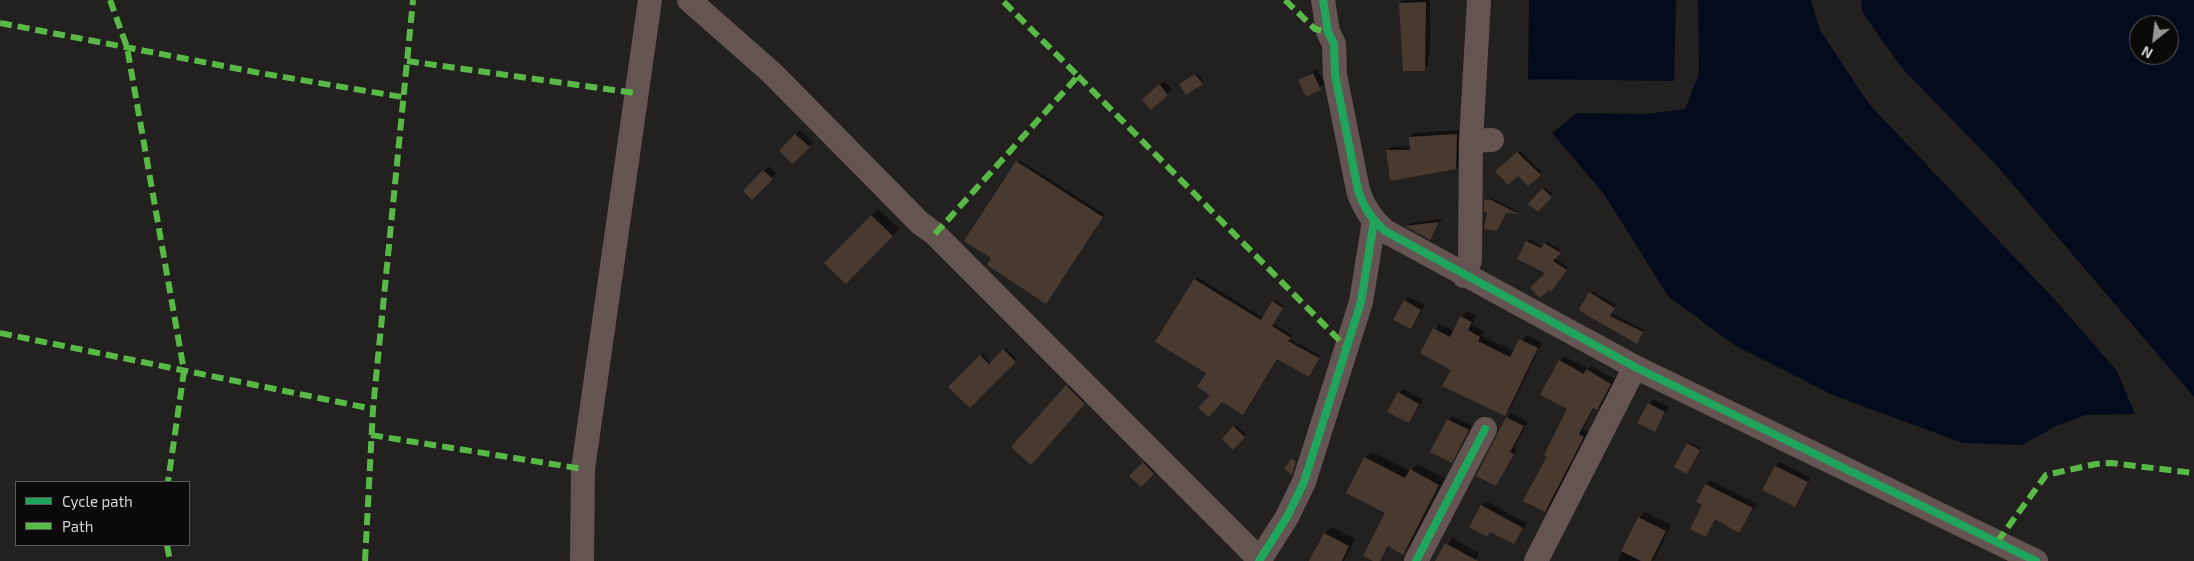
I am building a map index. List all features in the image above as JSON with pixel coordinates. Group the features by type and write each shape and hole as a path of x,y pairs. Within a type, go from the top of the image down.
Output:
{"street":[{"path":"582,561 583,469 650,0"},
{"path":"689,0 772,73 1260,561 1304,482 1362,302 1374,222"},
{"path":"1324,0 1328,32 1334,44 1335,75 1358,190 1362,203 1374,222 1402,242 1635,366 2036,561"},
{"path":"1464,276 1470,260 1482,141 1479,0"},
{"path":"1536,561 1635,366"},
{"path":"1416,561 1485,429"}],"water":[{"path":"1529,0 1676,0 1674,81 1528,79"},
{"path":"1698,0 1811,0 1820,30 1869,104 2057,302 2117,371 2135,414 2086,415 2058,425 2022,445 1963,443 1835,396 1734,345 1668,296 1604,194 1552,133 1577,113 1646,114 1685,109 1699,73"},
{"path":"1861,0 2194,0 2194,397 1998,167 1901,67 1862,12"}],"building":[{"path":"1426,2 1425,71 1403,71 1399,3"},
{"path":"1313,73 1321,90 1306,97 1298,80"},
{"path":"1195,74 1203,84 1186,95 1179,84"},
{"path":"1159,84 1168,95 1151,110 1142,100"},
{"path":"795,134 810,147 793,164 779,151"},
{"path":"1457,134 1456,169 1390,181 1386,150 1410,150 1409,137"},
{"path":"1517,152 1541,175 1528,186 1518,176 1508,185 1495,171"},
{"path":"1016,161 1103,217 1046,304 987,265 991,258 964,241"},
{"path":"763,170 773,179 752,200 743,191"},
{"path":"1542,188 1552,197 1538,212 1528,204"},
{"path":"1489,199 1519,214 1506,213 1497,231 1484,229 1487,212 1484,212 1484,200"},
{"path":"871,215 893,236 846,284 824,263"},
{"path":"1439,222 1430,240 1405,226"},
{"path":"1526,241 1541,248 1544,243 1561,253 1553,261 1567,270 1551,292 1549,290 1540,298 1530,288 1545,273 1517,259"},
{"path":"1194,279 1261,320 1272,301 1283,308 1272,326 1291,338 1288,341 1319,358 1309,377 1277,359 1243,415 1222,402 1209,417 1198,408 1210,395 1197,387 1206,373 1155,342"},
{"path":"1589,292 1615,308 1610,316 1643,332 1637,344 1580,311 1579,309"},
{"path":"1404,300 1421,310 1411,329 1393,320"},
{"path":"1460,316 1472,322 1468,330 1480,337 1478,341 1510,357 1519,339 1538,348 1505,416 1442,386 1451,370 1420,353 1433,328 1450,337"},
{"path":"1003,349 1016,362 970,408 948,387 980,355 989,364"},
{"path":"1559,360 1584,374 1586,369 1611,384 1597,410 1593,408 1579,434 1584,437 1545,512 1523,501 1547,456 1544,455 1567,409 1540,395"},
{"path":"1066,385 1085,404 1031,465 1011,447"},
{"path":"1398,392 1419,404 1409,423 1387,412"},
{"path":"1648,403 1665,412 1655,432 1637,423"},
{"path":"1506,417 1524,426 1510,452 1514,454 1496,486 1476,476"},
{"path":"1447,419 1469,430 1452,463 1430,452"},
{"path":"1233,426 1245,437 1233,450 1222,439"},
{"path":"1687,443 1700,450 1687,474 1674,467"},
{"path":"1364,457 1405,478 1410,469 1439,485 1403,555 1388,546 1380,561 1373,561 1363,556 1385,513 1346,493"},
{"path":"1292,458 1296,461 1292,475 1284,469"},
{"path":"1143,462 1154,474 1141,487 1129,476"},
{"path":"1775,466 1808,482 1795,507 1762,490"},
{"path":"1705,484 1753,508 1739,533 1715,519 1706,537 1690,529 1702,505 1696,502"},
{"path":"1481,505 1523,528 1514,544 1490,532 1487,537 1469,527"},
{"path":"1638,517 1666,531 1651,561 1641,561 1621,551"},
{"path":"1324,533 1349,546 1342,561 1309,561"},
{"path":"1445,543 1478,561 1435,561"}],"marked path":[{"path":"110,0 127,47 184,371 168,481"},
{"path":"365,561 373,409 413,0"},
{"path":"935,234 1078,76 1002,0"},
{"path":"1285,0 1315,29 1328,32"},
{"path":"0,23 260,73 402,97"},
{"path":"407,61 635,93"},
{"path":"1078,76 1347,348"},
{"path":"0,333 373,409"},
{"path":"371,435 583,469"},
{"path":"1997,542 2046,475 2096,464 2111,463 2194,473"},
{"path":"167,546 170,561"}],"cycle path":[{"path":"1323,0 1328,32 1334,44 1335,75 1358,190 1368,213 1385,231 1635,367 2036,561"},
{"path":"1259,561 1287,517 1304,482 1361,302 1374,221"},
{"path":"1416,561 1485,429"}]}
